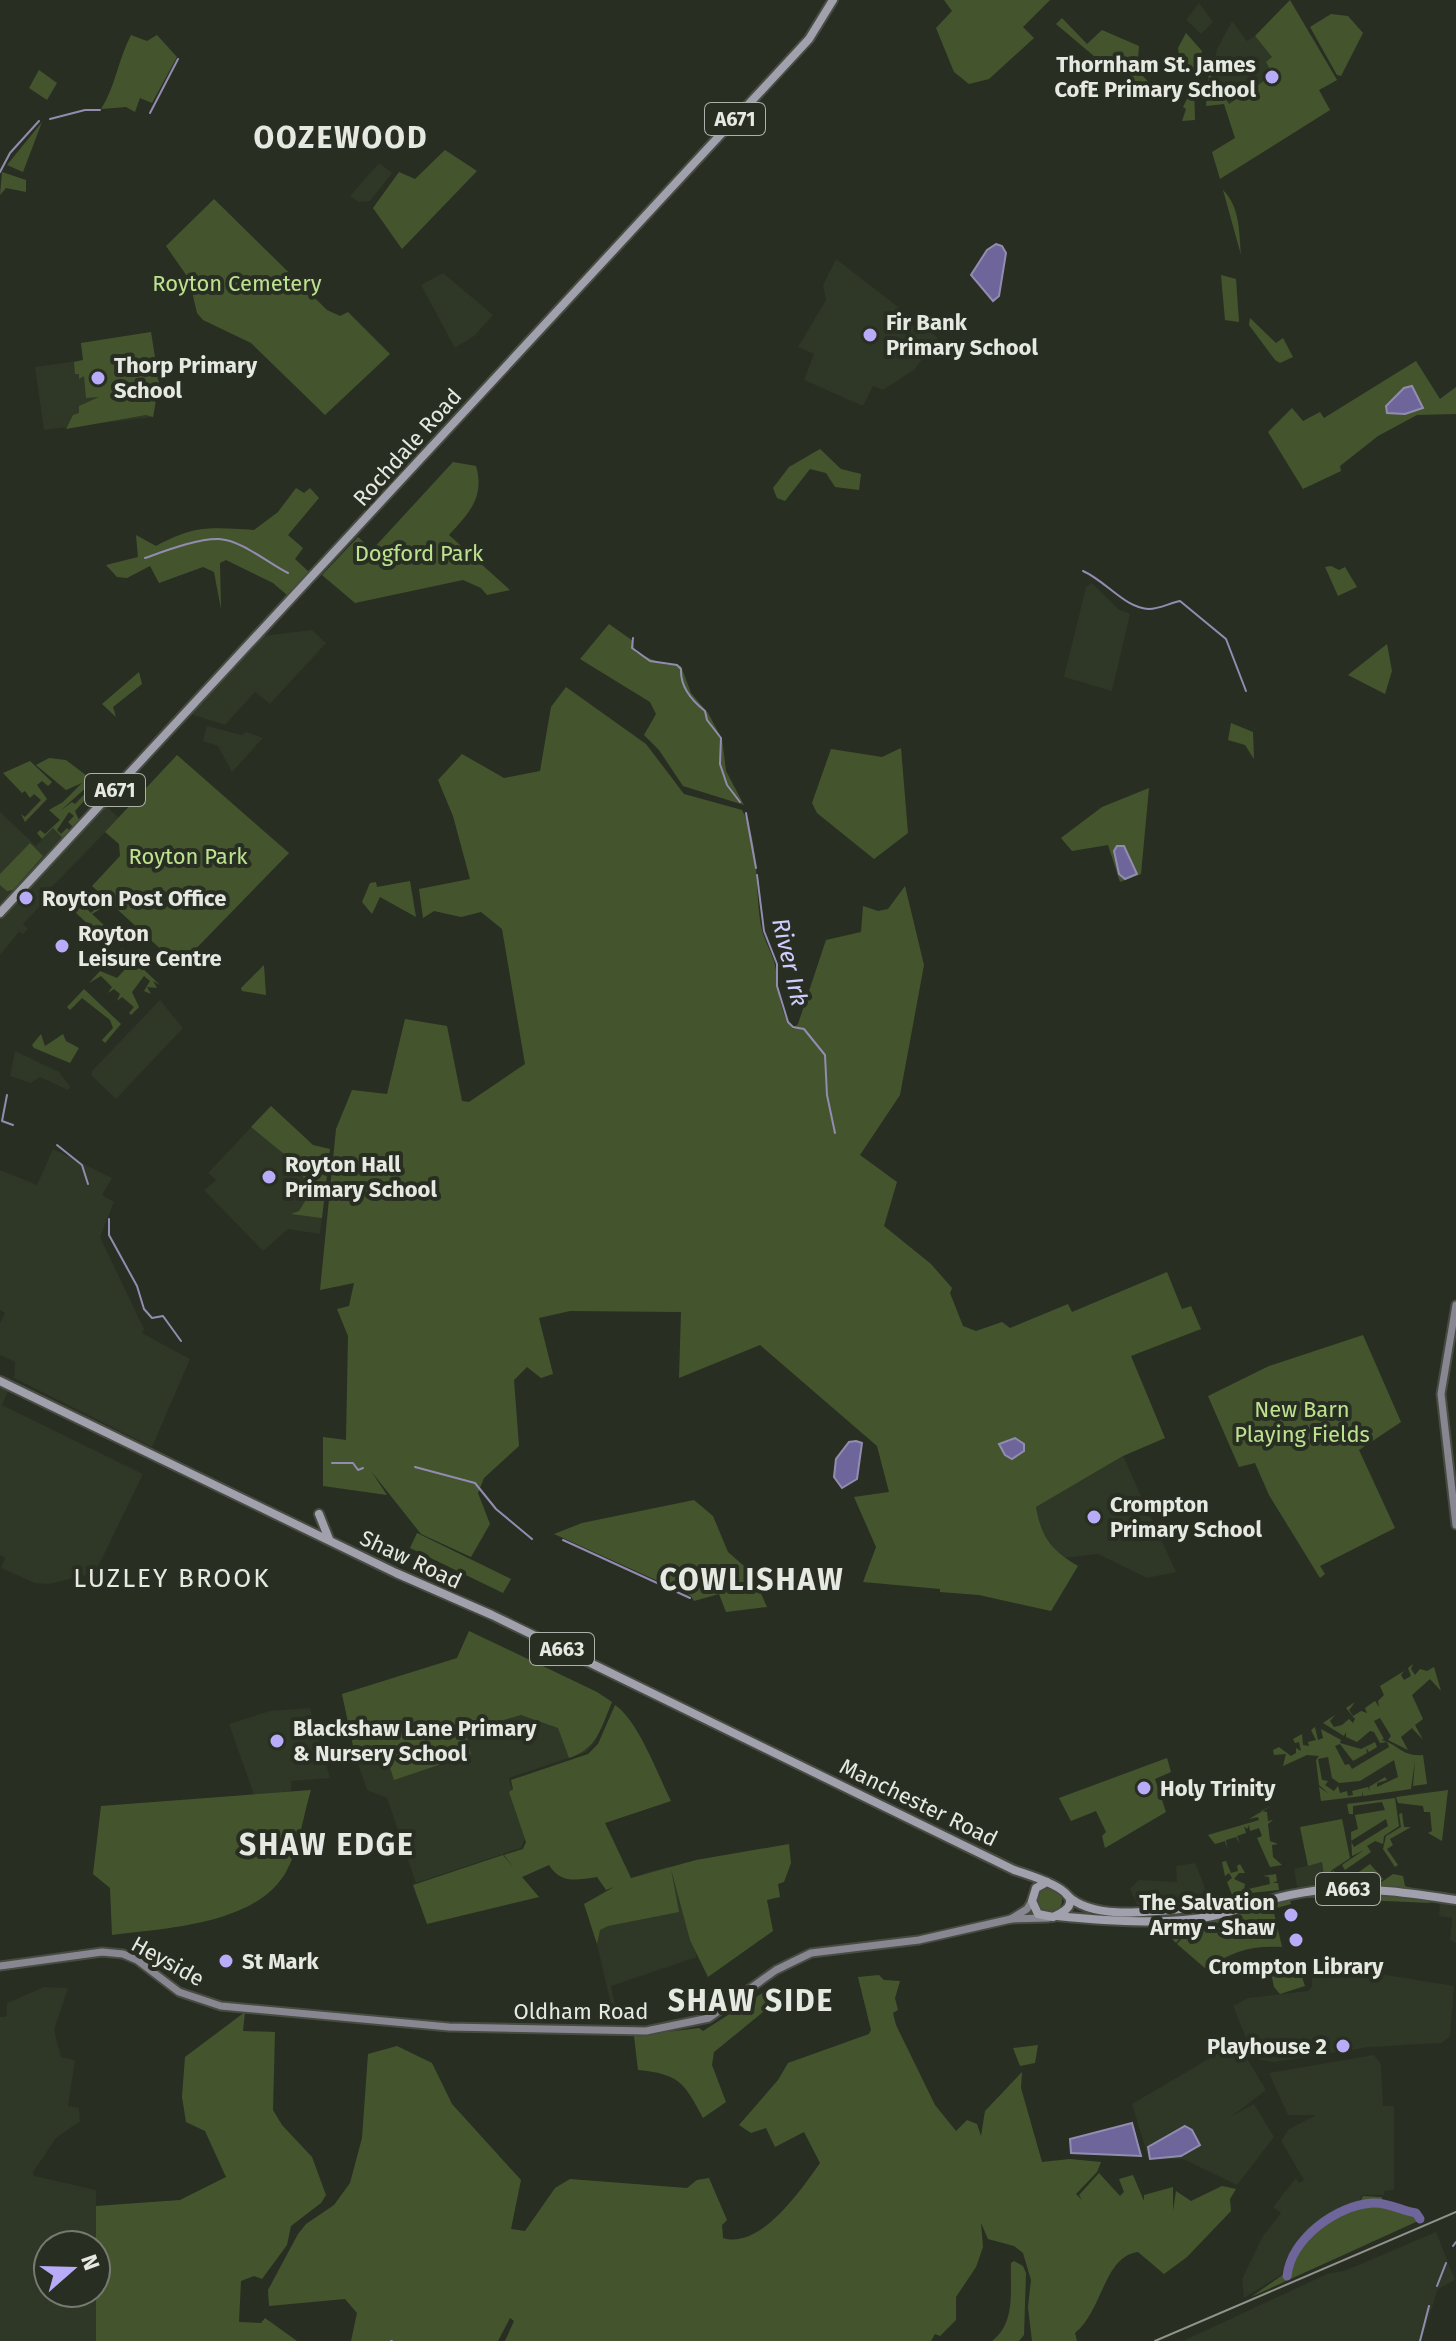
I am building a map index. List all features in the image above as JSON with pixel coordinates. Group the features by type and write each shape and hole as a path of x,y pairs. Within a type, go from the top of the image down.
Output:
{"main road":[{"name":"Rochdale Road","path":"0,913 809,39 833,0"},
{"path":"1456,1305 1441,1394 1456,1525"},
{"name":"Shaw Road","path":"0,1381 330,1542 492,1615 807,1767"},
{"path":"319,1514 330,1542"},
{"name":"Manchester Road","path":"807,1767 1014,1870 1047,1882"},
{"name":"Manchester Road","path":"1014,1870 1028,1882 1032,1899"},
{"path":"1032,1899 1036,1888 1047,1882"},
{"name":"A663","path":"1047,1882 1060,1886 1079,1905 1110,1910 1157,1911 1240,1906 1291,1894 1345,1889 1390,1890 1456,1900"},
{"path":"1053,1917 1066,1907 1067,1895"},
{"name":"A663","path":"1032,1899 1038,1914 1053,1917 1191,1918 1229,1912 1240,1906"},
{"name":"Oldham Road","path":"1011,1919 1027,1909 1032,1899"},
{"name":"Oldham Road","path":"367,2017 514,2030 646,2031 677,2027 709,2018 776,1970 811,1953 919,1940 1011,1919 1053,1917"},
{"name":"Heyside","path":"0,1966 102,1952 123,1954 137,1960 179,1992 221,2006 367,2017"}],"shaded area":[{"path":"1199,3 1213,22 1201,34 1186,20"},
{"name":"Thornham St. James CofE Primary School","path":"1232,21 1247,41 1255,36 1272,57 1312,36 1337,80 1235,138 1224,104 1206,106 1217,49"},
{"path":"379,163 392,173 370,201 359,202 350,196"},
{"path":"996,244 1002,246 1006,253 999,296 993,301 971,275 987,250"},
{"name":"Fir Bank Primary School","path":"836,259 938,338 914,370 883,390 873,386 863,406 804,380 814,354 798,347 826,300 823,285"},
{"path":"443,273 493,315 474,336 455,348 421,285"},
{"name":"Thorp Primary School","path":"151,332 159,383 153,417 44,430 35,367 83,360 81,343"},
{"path":"1412,386 1423,408 1405,414 1387,413 1386,406 1404,388"},
{"path":"1092,583 1118,609 1130,614 1112,691 1064,677 1086,587"},
{"path":"312,630 326,643 270,704 255,692 225,725 190,714 262,636"},
{"path":"207,726 263,738 232,772 218,746 203,741"},
{"path":"106,806 119,818 42,897 45,901 23,924 28,929 23,934 19,932 0,955 0,812 36,846 53,828 69,843"},
{"path":"1117,846 1124,846 1137,874 1125,879 1119,874 1114,851"},
{"path":"160,1000 183,1028 116,1099 91,1075 92,1071"},
{"path":"15,1051 59,1072 70,1086 68,1090 40,1077 31,1083 10,1076"},
{"name":"Royton Hall Primary School","path":"271,1106 313,1145 330,1149 320,1234 288,1229 263,1251 204,1190 216,1180 208,1173"},
{"path":"53,1149 112,1178 102,1195 114,1202 100,1237 144,1329 142,1333 190,1359 152,1447 14,1378 15,1362 0,1355 0,1323 5,1313 0,1310 0,1170 37,1185"},
{"path":"0,1385 9,1389 2,1405 143,1474 95,1573 49,1584 35,1583 1,1568 5,1558 0,1555"},
{"path":"1015,1438 1024,1444 1024,1451 1012,1459 1005,1455 999,1444"},
{"path":"849,1442 862,1443 857,1479 842,1488 834,1477 836,1459"},
{"name":"Crompton Primary School","path":"1123,1456 1176,1572 1147,1578 1098,1554 1064,1558 1055,1551 1039,1528 1036,1507"},
{"path":"469,1631 612,1702 595,1742 586,1752 509,1778 525,1839 521,1848 416,1883 387,1798 367,1790 355,1755 342,1694 457,1658"},
{"name":"Blackshaw Lane Primary & Nursery School","path":"310,1708 330,1778 291,1781 291,1791 254,1795 229,1724 270,1711"},
{"path":"1322,1862 1325,1883 1297,1887 1294,1869"},
{"path":"1195,1863 1204,1885 1206,1901 1181,1905 1137,1905 1130,1889 1139,1880 1177,1882 1176,1866"},
{"path":"670,1866 697,1957 611,1986 615,2004 611,2005 584,1904 646,1873"},
{"path":"1440,1903 1456,1907 1456,1943 1450,1940 1452,1918 1439,1916"},
{"path":"1312,1963 1454,1986 1450,2036 1442,2043 1369,2047 1274,2062 1261,2060 1251,2050 1233,2006 1248,1998 1308,1991 1312,1986"},
{"path":"44,1987 68,1988 54,2030 61,2057 75,2060 68,2106 79,2108 80,2121 56,2138 33,2172 34,2176 96,2190 96,2229 32,2229 32,2309 96,2309 96,2341 0,2341 0,2017 6,2017 7,2003"},
{"path":"1237,2042 1266,2090 1232,2116 1254,2104 1274,2137 1237,2185 1183,2159 1149,2160 1132,2104"},
{"path":"1374,2055 1381,2064 1383,2106 1394,2106 1394,2190 1384,2191 1384,2195 1362,2195 1358,2203 1325,2218 1286,2259 1282,2274 1244,2298 1242,2279 1263,2236 1281,2213 1273,2207 1296,2178 1299,2183 1304,2180 1281,2141 1289,2129 1316,2115 1288,2115 1269,2073"},
{"path":"1132,2123 1141,2156 1071,2153 1070,2139"},
{"path":"1185,2126 1192,2130 1200,2145 1181,2156 1150,2159 1148,2147"},
{"path":"1436,2232 1455,2280 1438,2289 1421,2341 1183,2341 1327,2274 1344,2271"}],"green space":[{"path":"944,0 1050,0 1023,27 1034,38 989,79 969,84 954,72 936,28 952,11"},
{"path":"1290,0 1337,80 1319,90 1330,110 1220,179 1212,152 1235,138 1224,104 1206,106 1209,73 1229,104 1273,75 1266,62 1272,57 1255,36"},
{"path":"1331,14 1348,16 1363,33 1341,76 1337,75 1310,27"},
{"path":"1062,18 1087,44 1102,30 1139,46 1137,70 1166,100 1101,62 1056,24"},
{"path":"1186,33 1202,51 1194,85 1193,74 1181,68 1178,48"},
{"path":"131,35 147,41 157,35 177,57 152,103 140,98 135,112 126,107 101,109 110,92"},
{"path":"39,70 57,83 47,100 29,88"},
{"path":"1194,85 1195,120 1182,121 1186,109 1183,107"},
{"path":"42,122 23,172 7,165"},
{"path":"445,150 477,171 402,249 373,208 399,172 415,179"},
{"path":"2,172 26,180 26,192 6,188 0,195"},
{"path":"1223,190 1236,212 1241,255"},
{"name":"Royton Cemetery","path":"214,199 327,310 340,316 348,312 390,354 325,415 251,343 203,320 197,313 189,279 166,246"},
{"path":"1221,275 1236,279 1239,322 1225,320"},
{"path":"1250,318 1276,343 1283,338 1293,357 1280,363 1275,360 1249,325"},
{"name":"Thorp Primary School","path":"151,332 159,383 153,417 146,415 66,429 73,415 79,413 79,406 99,397 86,398 84,376 79,379 79,374 75,374 74,362 83,360 81,343"},
{"path":"1416,361 1440,399 1456,387 1456,414 1417,415 1378,436 1340,466 1341,471 1303,489 1268,432 1292,408 1303,421 1320,412 1324,418"},
{"path":"820,449 841,469 861,474 859,490 835,487 826,473 810,469 785,501 777,498 773,488 789,467"},
{"name":"Dogford Park","path":"453,462 476,466 478,487 469,512 449,535 510,590 487,595 481,588 463,580 355,603 322,575 358,537 372,550"},
{"path":"296,488 304,493 310,488 319,498 288,535 303,548 295,559 309,572 287,595 273,583 226,560 220,563 221,609 214,572 203,567 159,583 150,566 127,578 117,577 106,565 138,557 136,535 156,546 204,529 254,530 278,512"},
{"path":"1325,567 1339,570 1345,567 1357,587 1338,596"},
{"path":"609,624 633,641 635,652 663,664 681,666 691,693 708,713 722,739 726,771 744,805 683,786 659,750 644,735 656,714 650,702 580,659"},
{"path":"1387,644 1392,671 1385,694 1348,675"},
{"path":"139,672 142,684 113,707 116,717 102,704"},
{"path":"566,687 646,744 684,794 742,810 752,838 762,930 775,965 782,1007 793,1029 798,1024 826,940 861,932 863,906 878,911 888,909 905,886 924,965 900,1095 860,1155 897,1182 884,1226 931,1264 952,1288 950,1293 963,1326 976,1331 1002,1322 1010,1328 1068,1304 1072,1312 1167,1272 1182,1309 1191,1306 1201,1329 1131,1356 1165,1438 1123,1456 1036,1507 1049,1542 1078,1566 1051,1611 979,1595 863,1582 876,1547 854,1497 889,1492 877,1446 760,1345 679,1378 681,1312 570,1311 539,1318 553,1374 541,1378 527,1367 514,1380 519,1446 484,1478 478,1493 490,1524 471,1557 421,1534 371,1471 387,1495 323,1486 323,1437 346,1440 348,1336 337,1309 349,1306 354,1283 320,1290 336,1129 352,1090 387,1094 405,1019 447,1026 462,1101 469,1102 525,1064 502,929 481,912 461,917 434,911 423,918 419,889 470,879 453,816 438,780 462,754 504,778 540,771 551,707"},
{"path":"1231,723 1253,732 1254,759 1245,745 1228,740"},
{"path":"901,748 908,833 874,859 817,813 812,803 831,749 882,757"},
{"name":"Royton Park","path":"177,755 289,853 179,966 92,886 120,856 119,844 105,832"},
{"path":"49,758 66,760 91,779 66,790 36,765"},
{"path":"30,761 52,782 48,786 42,781 37,785 47,799 25,822 21,814 25,817 41,800 34,794 30,798 25,791 22,793 3,773"},
{"path":"99,776 60,811 72,802 75,804 101,777 108,784 101,782 75,811 79,820 73,827 68,822 74,816 69,812 57,830 61,834 67,828 70,831 63,838 53,828 42,839 37,833 40,830 45,834 60,820 49,810 63,802 83,782"},
{"path":"1149,788 1141,874 1120,882 1108,845 1072,851 1061,838 1102,807"},
{"path":"30,843 43,856 13,890 7,891 0,885 0,874"},
{"path":"410,881 416,917 380,897 372,914 362,902 370,883 376,882 377,887"},
{"path":"87,894 90,897 78,903 84,909 89,903 86,908 91,913 99,905 102,908 92,914 107,928 112,925 107,931 113,937 119,932 108,943 74,911 75,905"},
{"path":"121,948 160,985 153,981 157,988 147,987 151,994 144,991 150,981 144,976 132,992 139,1007 131,1015 129,1013 134,1007 122,997 117,1001 120,994 114,989 108,993 112,987 101,976 89,983 100,971 117,978 131,963"},
{"path":"264,965 266,995 242,991 241,988"},
{"path":"84,989 121,1024 105,1043 102,1040 113,1028 110,1020 82,998 70,1010 67,1007"},
{"path":"41,1034 45,1046 63,1034 66,1041 79,1048 70,1063 34,1048 32,1045"},
{"path":"271,1106 313,1145 330,1149 322,1218 291,1214 299,1211 309,1195 300,1167 251,1127"},
{"name":"New Barn Playing Fields","path":"1363,1335 1401,1422 1359,1450 1395,1528 1320,1566 1325,1574 1320,1578 1269,1495 1255,1463 1239,1467 1208,1396 1269,1366"},
{"path":"694,1500 713,1516 728,1552 752,1573 767,1607 726,1612 719,1594 694,1601 691,1596 554,1534 582,1523"},
{"path":"417,1533 511,1579 503,1593 410,1548"},
{"path":"469,1631 612,1702 592,1743 569,1758 558,1728 521,1715 465,1731 471,1754 394,1780 383,1746 355,1755 342,1694 457,1658"},
{"path":"1413,1664 1411,1669 1415,1675 1420,1669 1427,1671 1434,1667 1441,1691 1430,1679 1412,1695 1423,1719 1415,1725 1423,1740 1412,1728 1401,1737 1408,1750 1388,1740 1391,1736 1380,1718 1374,1721 1384,1739 1381,1740 1387,1742 1380,1743 1374,1732 1370,1731 1357,1742 1346,1737 1346,1732 1344,1736 1323,1723 1335,1715 1330,1721 1334,1727 1349,1719 1353,1723 1355,1719 1346,1708 1355,1702 1349,1710 1353,1716 1361,1711 1367,1713 1365,1708 1375,1701 1379,1707 1378,1701 1384,1695 1380,1686 1404,1671 1401,1675 1404,1680 1411,1676 1408,1668"},
{"path":"615,1705 639,1735 671,1801 605,1823 631,1878 696,1860 789,1844 791,1863 784,1882 778,1884 780,1897 767,1900 773,1931 708,1977 690,1940 671,1869 679,1912 608,1926 600,1930 597,1944 584,1904 614,1887 606,1890 597,1877 564,1878 549,1865 522,1877 539,1897 427,1924 413,1885 503,1855 514,1868 504,1855 523,1849 526,1842 509,1792 513,1789 511,1780 588,1754 598,1744"},
{"path":"1315,1727 1318,1740 1323,1738 1321,1729 1341,1740 1340,1743 1361,1749 1375,1742 1377,1747 1369,1752 1366,1748 1367,1753 1353,1761 1340,1744 1335,1746 1345,1765 1349,1764 1352,1769 1389,1747 1387,1742 1410,1754 1423,1755 1427,1784 1413,1786 1415,1760 1411,1789 1363,1796 1362,1791 1362,1796 1321,1801 1319,1787 1329,1794 1319,1785 1316,1760 1319,1756 1307,1755 1283,1766 1286,1754 1274,1755 1273,1750 1279,1747 1291,1756 1296,1753 1296,1748 1301,1751 1299,1742 1295,1743 1293,1739 1302,1734 1303,1745 1309,1746 1308,1742 1316,1740 1311,1730","holes":["1328,1757 1332,1778 1339,1783 1360,1781 1394,1760 1398,1777 1377,1787 1377,1783 1387,1780 1385,1777 1369,1787 1370,1792 1368,1787 1352,1791 1353,1795 1348,1796 1347,1791 1340,1793 1338,1786 1334,1791 1325,1785 1328,1781 1322,1780 1318,1759"]},
{"path":"1167,1758 1171,1772 1155,1779 1166,1812 1105,1848 1102,1836 1106,1832 1096,1811 1071,1821 1059,1798"},
{"path":"311,1790 298,1843 286,1872 272,1890 254,1903 208,1921 112,1935 110,1888 93,1874 101,1806"},
{"path":"1448,1790 1442,1841 1428,1833 1432,1831 1430,1812 1424,1812 1423,1806 1398,1803 1396,1797"},
{"path":"1395,1798 1399,1826 1384,1836 1383,1844 1375,1841 1367,1846 1371,1852 1345,1870 1342,1865 1364,1850 1352,1856 1351,1842 1354,1847 1388,1826 1386,1819 1351,1841 1351,1832 1358,1829 1355,1815 1385,1810 1382,1802 1353,1806 1353,1814 1349,1814 1347,1804"},
{"path":"1262,1811 1267,1812 1268,1821 1273,1820 1268,1824 1270,1841 1278,1844 1272,1845 1273,1857 1282,1865 1270,1867 1257,1838 1262,1836 1259,1828 1250,1831 1249,1825 1247,1829 1244,1826 1246,1833 1237,1836 1240,1844 1236,1837 1226,1840 1227,1848 1225,1841 1215,1844 1208,1835 1259,1820 1258,1817 1249,1819"},
{"path":"1402,1813 1404,1827 1411,1827 1390,1839 1393,1845 1387,1849 1398,1865 1395,1867 1383,1849 1386,1836 1401,1827 1399,1814"},
{"path":"1342,1819 1350,1858 1332,1870 1325,1883 1322,1862 1308,1866 1300,1827"},
{"path":"1226,1861 1231,1873 1238,1871 1240,1864 1245,1873 1239,1873 1234,1879 1245,1884 1244,1890 1270,1884 1269,1877 1263,1876 1276,1874 1277,1881 1273,1883 1278,1883 1279,1890 1232,1895 1227,1882 1232,1878 1229,1873 1225,1876 1222,1862"},
{"path":"1370,1864 1383,1879 1380,1882 1331,1882 1333,1870 1339,1880 1352,1877"},
{"path":"1393,1874 1403,1876 1405,1886 1418,1890 1319,1885 1380,1883"},
{"path":"1049,1887 1058,1891 1062,1900 1058,1909 1049,1913 1040,1909 1036,1900 1040,1891"},
{"path":"1365,1892 1418,1897 1431,1903 1294,1897"},
{"path":"1290,1900 1291,1904 1273,1909 1282,1947 1241,1951 1206,1969 1177,1944 1195,1923"},
{"path":"1193,1923 1176,1943 1165,1931 1169,1926"},
{"path":"1288,1966 1298,1966 1305,1986 1280,1994 1274,1987 1271,1973 1289,1970"},
{"path":"879,1975 884,1980 900,1981 895,1998 898,2010 893,2013 896,2025 935,2105 956,2131 967,2120 977,2124 981,2136 985,2111 1022,2072 1021,2088 1042,2162 1070,2159 1101,2162 1097,2172 1076,2194 1082,2200 1079,2195 1099,2173 1120,2196 1124,2192 1119,2179 1133,2175 1144,2201 1144,2195 1173,2187 1173,2211 1176,2191 1191,2201 1222,2186 1236,2189 1230,2199 1231,2211 1187,2257 1164,2274 1138,2252 1118,2263 1092,2311 1075,2333 1077,2341 1032,2341 1028,2307 1031,2280 1023,2253 1014,2246 988,2239 981,2223 983,2247 976,2267 956,2297 956,2320 940,2336 935,2334 931,2341 505,2341 514,2321 510,2318 498,2341 351,2341 357,2313 345,2299 269,2306 268,2290 298,2234 306,2224 334,2205 350,2183 362,2138 368,2054 397,2046 432,2063 452,2104 521,2180 511,2229 525,2231 555,2188 570,2179 687,2188 697,2180 709,2178 727,2220 722,2225 723,2238 737,2239 765,2227 791,2202 820,2163 804,2132 775,2147 766,2128 751,2133 739,2125 778,2080 788,2063 869,2034 871,2030 858,1977"},
{"path":"764,1992 773,2004 714,2052 712,2065 726,2102 703,2118 679,2082 663,2074 638,2070 634,2036 699,2028 703,2031"},
{"path":"245,2012 243,2031 275,2032 273,2110 282,2125 312,2157 326,2195 321,2203 291,2226 287,2245 262,2279 254,2276 241,2281 239,2322 261,2323 265,2318 297,2341 96,2341 96,2309 112,2309 112,2229 96,2229 96,2206 180,2200 226,2177 205,2131 186,2122 182,2097 185,2057"},
{"path":"1038,2045 1035,2063 1020,2066 1013,2048"},
{"path":"1363,2196 1382,2197 1383,2205 1413,2213 1418,2221 1251,2297 1284,2274 1295,2251 1314,2230 1352,2208"},
{"path":"1014,2261 1023,2266 1026,2273 1024,2335 1019,2341 992,2341 1000,2334 1008,2316 1011,2263"}],"waterway":[{"path":"150,113 178,59"},
{"path":"50,119 85,110 100,110"},
{"path":"0,172 10,153 39,121"},
{"name":"River Irk","path":"145,558 192,543 219,539 245,548 288,573"},
{"path":"1083,571 1141,608 1153,609 1180,601 1226,639 1246,691"},
{"name":"River Irk","path":"633,638 632,648 650,661 677,665 681,669 687,693 705,711 707,720 721,738 720,764 727,785 740,802"},
{"name":"River Irk","path":"746,813 756,868"},
{"name":"River Irk","path":"757,875 764,931 777,964 777,986 788,1022 793,1027 804,1029 825,1055 827,1095 835,1133"},
{"path":"7,1095 2,1121 13,1125"},
{"path":"57,1145 82,1165 88,1184"},
{"path":"109,1219 109,1235 137,1286 144,1309 152,1318 163,1316 181,1341"},
{"path":"332,1463 353,1463 358,1470 363,1468"},
{"path":"415,1467 475,1483 496,1509 532,1539"},
{"path":"563,1540 690,1598"},
{"path":"1287,2276 1290,2262 1306,2237 1345,2210 1378,2203 1416,2213 1420,2219"},
{"path":"1453,2246 1456,2242"},
{"path":"1437,2286 1446,2263"},
{"path":"1420,2341 1429,2306"}],"tram line":[{"path":"1155,2341 1456,2212"}],"place":[{"name":"Thornham St. James CofE Primary School","path":"1272,77"},
{"name":"Fir Bank Primary School","path":"870,335"},
{"name":"Thorp Primary School","path":"98,378"},
{"name":"Royton Post Office","path":"26,898"},
{"name":"Royton Leisure Centre","path":"62,946"},
{"name":"Royton Hall Primary School","path":"269,1177"},
{"name":"Crompton Primary School","path":"1094,1517"},
{"name":"Blackshaw Lane Primary & Nursery School","path":"277,1741"},
{"name":"Holy Trinity","path":"1144,1788"},
{"name":"The Salvation Army - Shaw","path":"1291,1915"},
{"name":"Crompton Library","path":"1296,1940"},
{"name":"St Mark","path":"226,1961"},
{"name":"Playhouse 2","path":"1343,2046"}],"district":[{"name":"OOZEWOOD","path":"341,138"},
{"name":"LUZLEY BROOK","path":"172,1578"},
{"name":"COWLISHAW","path":"752,1580"},
{"name":"SHAW EDGE","path":"327,1845"},
{"name":"SHAW SIDE","path":"751,2001"}]}
